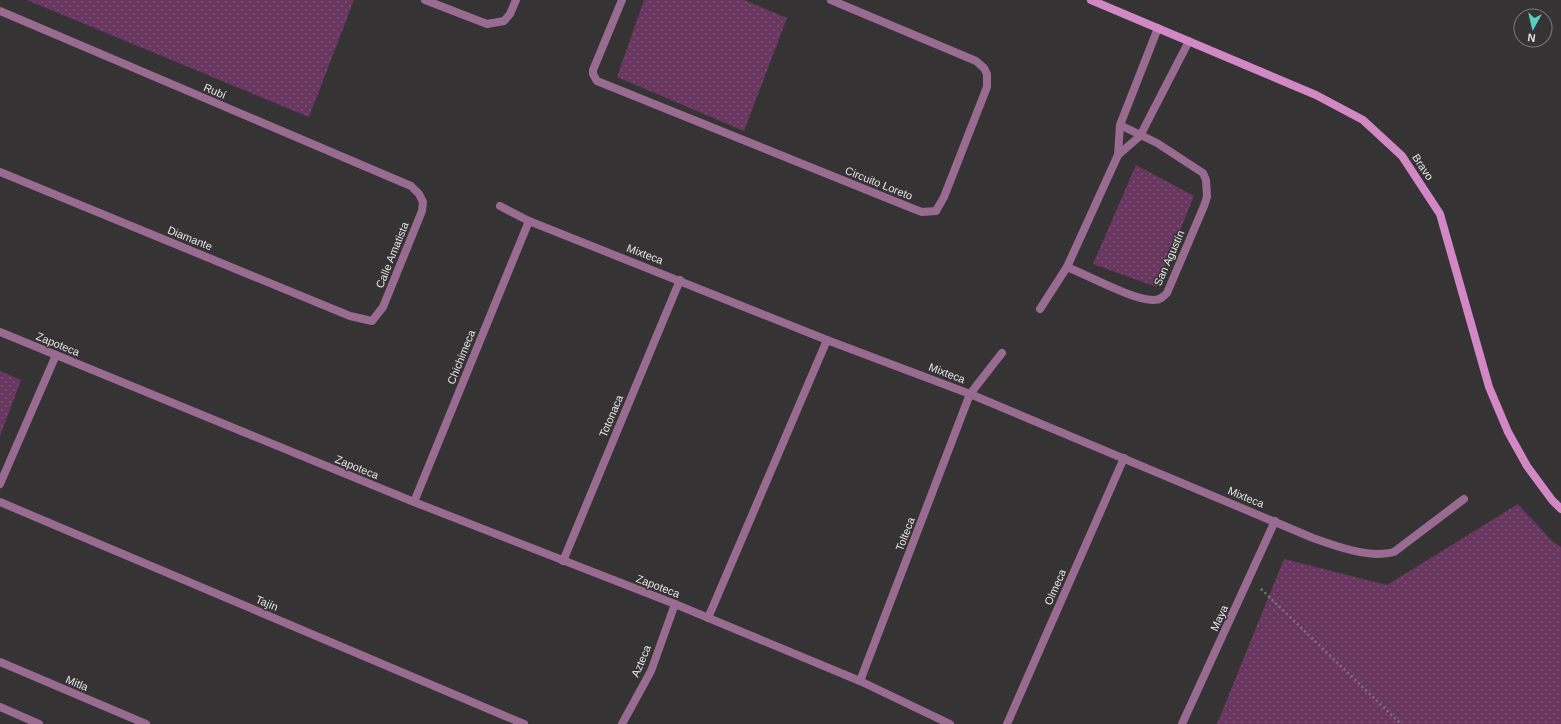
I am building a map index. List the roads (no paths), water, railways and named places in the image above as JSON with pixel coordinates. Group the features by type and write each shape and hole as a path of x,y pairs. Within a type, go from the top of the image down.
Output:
{"main road":[{"name":"Bravo","path":"1091,0 1316,95 1363,120 1402,156 1440,214 1489,387 1508,432 1527,466 1552,500 1561,509"}],"street":[{"path":"425,0 488,24 504,21 510,14 516,0"},
{"name":"Circuito Loreto","path":"622,0 593,70 593,74 597,81 914,209 929,212 936,211 944,198 987,86 988,79 984,68 980,63 953,50 831,0"},
{"name":"Rubí","path":"0,11 411,186 419,194"},
{"path":"1040,309 1067,267 1118,154 1120,125 1158,28"},
{"path":"1118,154 1140,136 1189,41"},
{"name":"San Agustín","path":"1067,267 1141,299 1156,300 1163,297 1167,293 1204,206 1207,197 1206,180 1202,173 1157,143 1120,125"},
{"name":"Diamante","path":"0,172 350,316 372,321"},
{"name":"Calle Amatista","path":"372,321 383,307 419,219 422,202 419,194"},
{"name":"Mixteca","path":"500,206 530,221 827,340 970,394 1276,521 1313,538 1341,548 1387,554 1402,547 1464,499"},
{"name":"Chichimeca","path":"414,502 530,221"},
{"name":"Totonaca","path":"562,561 680,280"},
{"name":"Zapoteca","path":"0,332 414,502 675,604 860,681 950,724"},
{"path":"708,618 827,340"},
{"name":"Tolteca","path":"860,681 970,394 1002,353"},
{"path":"0,484 56,355"},
{"name":"Olmeca","path":"1007,724 1124,458"},
{"name":"Tajín","path":"0,502 524,724"},
{"name":"Maya","path":"1182,724 1276,521"},
{"name":"Azteca","path":"622,724 651,671 675,604"},
{"name":"Mitla","path":"0,662 146,724"},
{"path":"0,708 39,724"}]}
